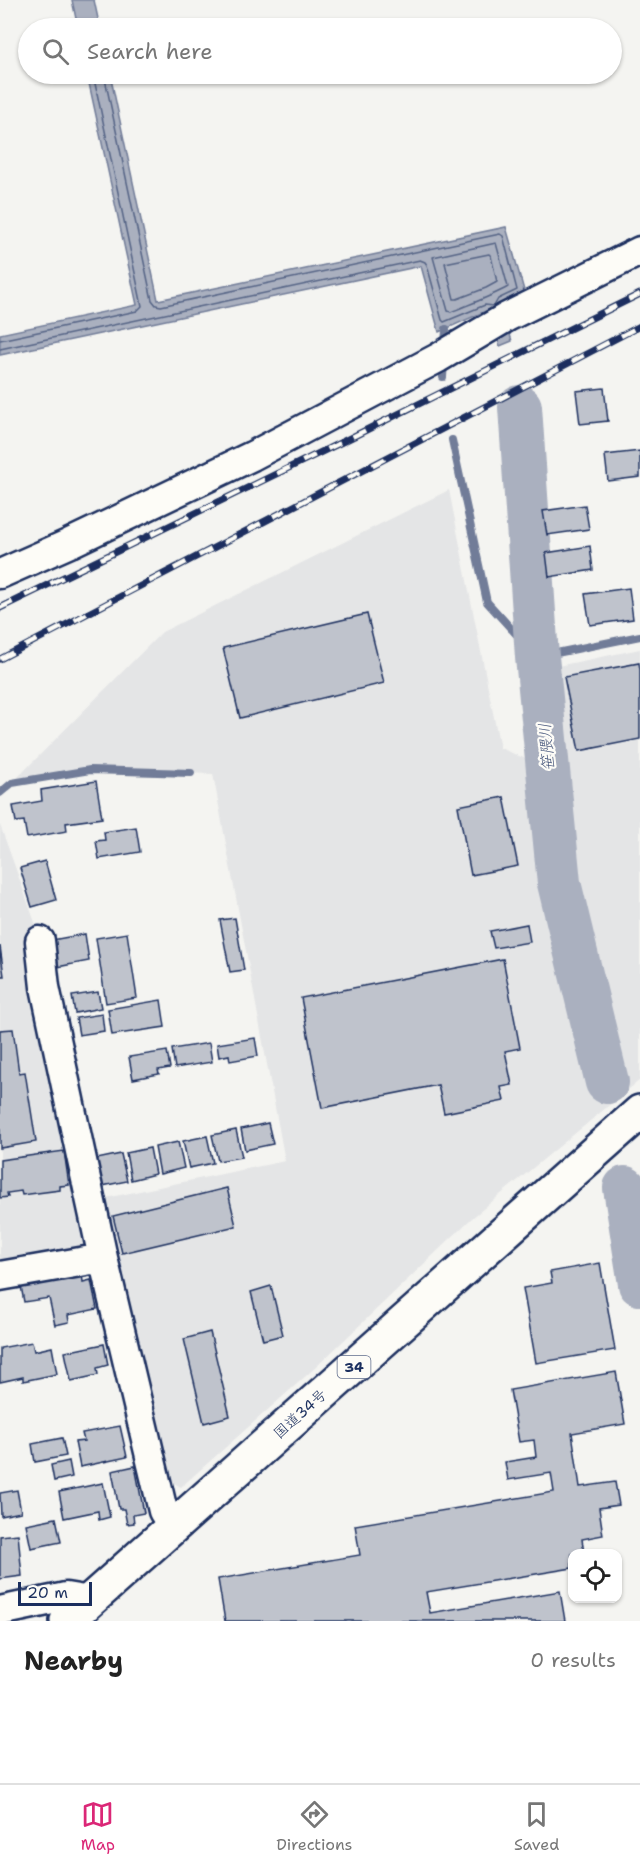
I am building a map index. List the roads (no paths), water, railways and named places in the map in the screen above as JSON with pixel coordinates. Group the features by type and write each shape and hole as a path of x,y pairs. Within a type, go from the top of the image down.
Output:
{"highway":[{"name":"国道34号","path":"78,1611 640,1112"}],"street":[{"path":"0,574 252,456 499,323 640,251"},
{"path":"40,941 45,987 103,1258 164,1511 173,1527"},
{"path":"0,1276 103,1258"},
{"path":"0,1611 66,1597 78,1611"}],"water":[{"path":"72,0 94,0 98,18 76,18"},
{"path":"89,84 112,84 158,300 506,227 525,294 501,305 512,341 500,346 488,310 439,332 421,266 0,355 0,334 137,305"}],"waterway":[{"path":"445,345 446,329"},
{"path":"443,377 444,363"},
{"name":"笹隈川","path":"520,407 537,657 559,883 607,1082"},
{"path":"452,440 487,602 537,657 640,636"},
{"path":"0,793 12,783 90,770 191,773"},
{"name":"笹隈川","path":"625,1188 640,1284"}],"railway":[{"path":"0,608 640,294"},
{"path":"0,659 640,326"}]}
